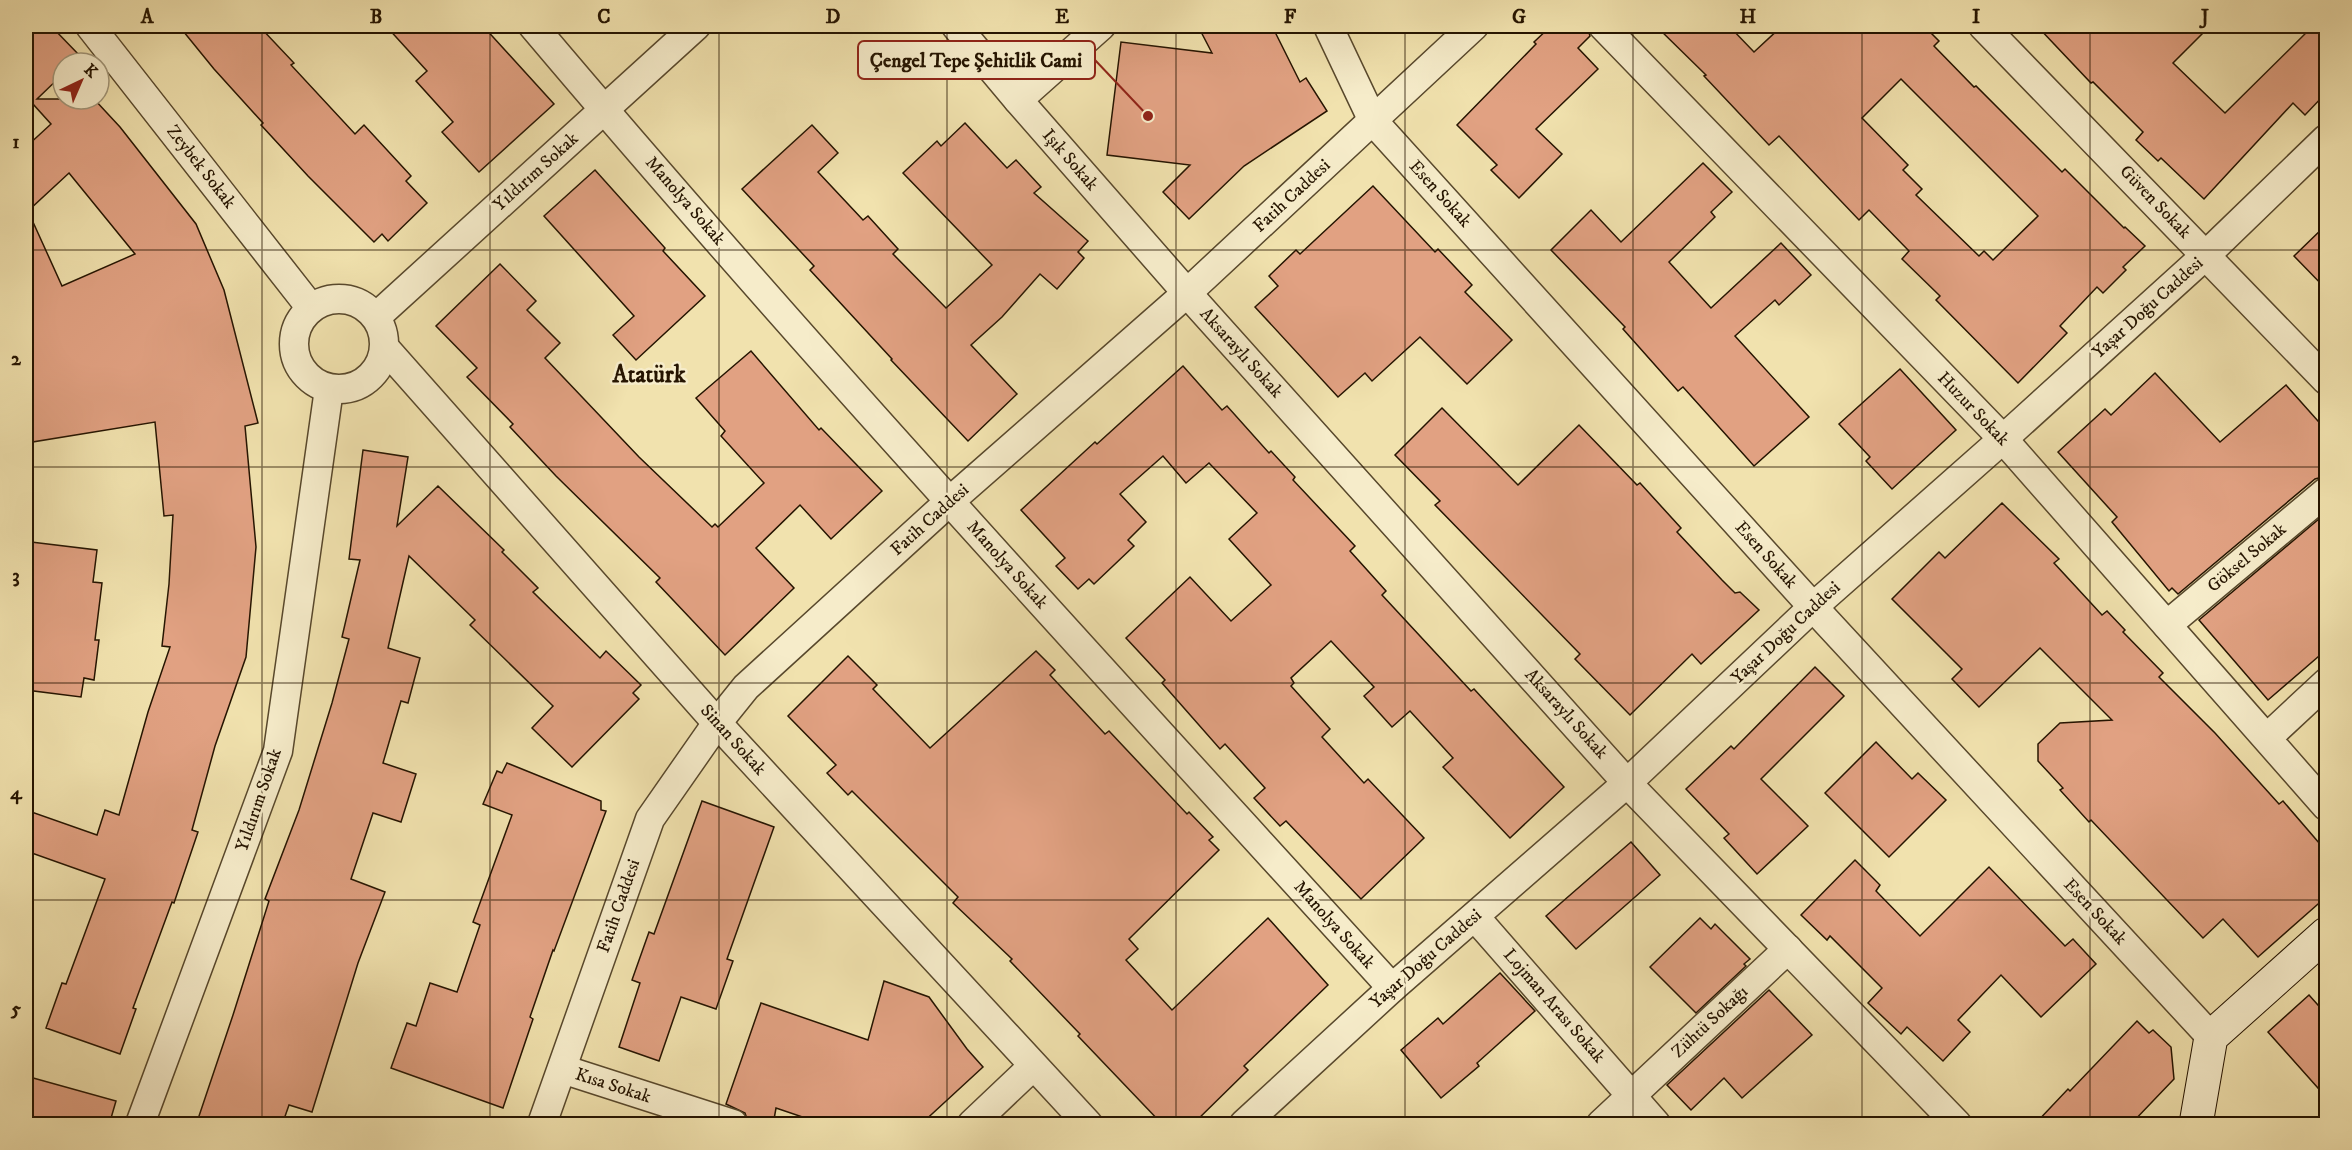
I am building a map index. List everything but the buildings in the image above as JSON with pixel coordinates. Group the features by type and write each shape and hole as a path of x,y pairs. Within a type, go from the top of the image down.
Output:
{"street":[{"name":"Zeybek Sokak","path":"90,26 311,308"},
{"name":"Manolya Sokak","path":"533,26 604,110 950,501 1392,988"},
{"name":"Yıldırım Sokak","path":"376,317 696,26"},
{"name":"Işık Sokak","path":"956,26 1186,293"},
{"path":"1018,100 1101,26"},
{"name":"Esen Sokak","path":"1329,26 1373,121 1813,607 2211,1037"},
{"name":"Fatih Caddesi","path":"542,1125 650,819 717,723 746,687 950,501 1186,293 1474,26"},
{"name":"Huzur Sokak","path":"1603,26 2003,439 2268,737 2326,806"},
{"name":"Güven Sokak","path":"1983,26 2326,380"},
{"name":"Yaşar Doğu Caddesi","path":"1244,1125 1392,988 1628,783 1813,607 2206,255 2326,139"},
{"name":"Aksaraylı Sokak","path":"1186,293 1628,783 1957,1125"},
{"path":"338,298 365,306 376,317 383,332 385,348 381,364 372,376 359,386 344,390 328,389 314,382 302,371 293,345 302,318 311,308 324,301 338,298"},
{"name":"Sinan Sokak","path":"385,348 717,723 1032,1067 1088,1125"},
{"name":"Yıldırım Sokak","path":"140,1125 278,751 328,389"},
{"name":"Göksel Sokak","path":"2167,625 2326,492"},
{"path":"2268,737 2326,683"},
{"name":"Lojman Arası Sokak","path":"1475,917 1633,1095 1656,1125"},
{"path":"2196,1125 2211,1037 2326,934"},
{"name":"Zühtü Sokağı","path":"1601,1125 1788,949"},
{"path":"972,1125 1032,1067"},
{"name":"Kısa Sokak","path":"562,1069 733,1125"}],"place":[{"name":"Çengel Tepe Şehitlik Cami","path":"1148,116"}],"district":[{"name":"Atatürk","path":"649,375"}]}
